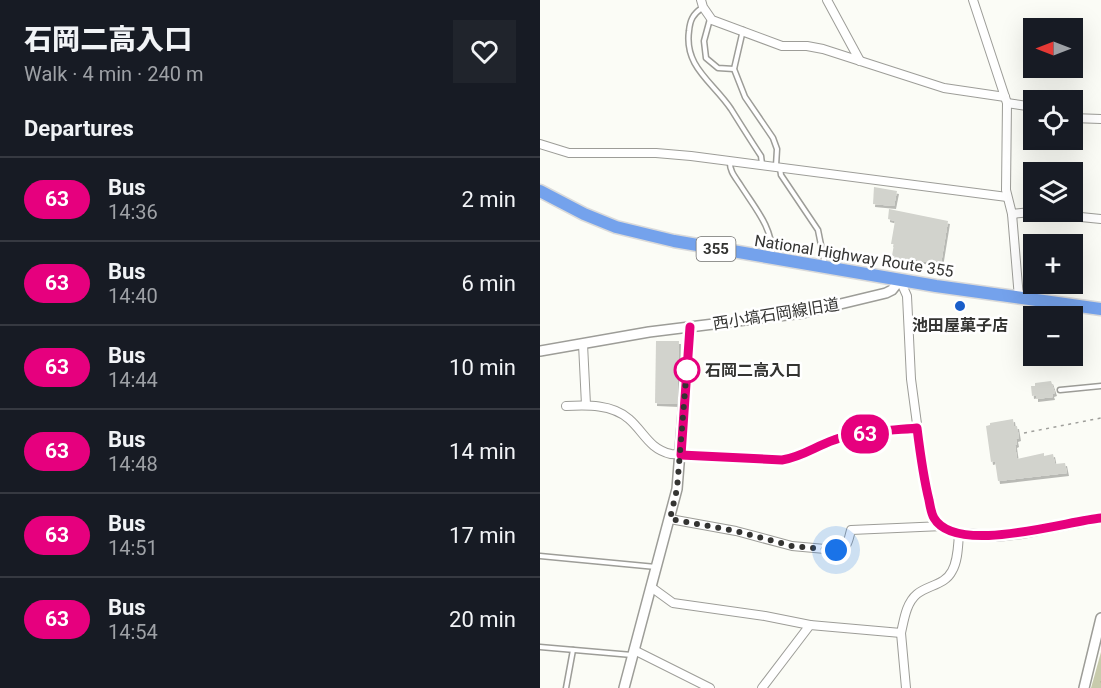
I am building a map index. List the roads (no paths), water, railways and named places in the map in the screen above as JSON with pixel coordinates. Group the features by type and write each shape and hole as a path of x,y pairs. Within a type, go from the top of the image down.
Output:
{"highway":[{"name":"National Highway Route 355","path":"540,191 615,227 665,239 900,280 1101,309"}],"street":[{"path":"827,0 860,61"},
{"path":"973,0 1006,100 1007,197 1012,214 1019,298"},
{"path":"702,4 710,18 782,46 807,46 944,88 977,92 1023,104"},
{"path":"1083,118 1101,119"},
{"path":"540,144 569,153 656,153 1007,197"},
{"path":"1012,214 1031,212 1101,219"},
{"path":"900,280 907,296 911,379 925,484 934,518 943,526 959,534 997,536 1101,518"},
{"name":"西小塙石岡線旧道","path":"540,351 690,327 803,313 878,296 892,290 900,280"},
{"path":"624,688 677,489 690,327"},
{"path":"583,344 586,405"},
{"path":"566,406 586,405 623,414 658,450 681,455 782,460 796,458 835,439 849,435 917,428"},
{"path":"670,519 736,531 792,546 836,550 843,549 847,545 851,530 943,526"},
{"path":"906,688 901,633 905,615 916,594 946,580 952,572 957,555 959,534"},
{"path":"651,587 673,603 810,625 901,633"},
{"path":"1084,688 1101,618"},
{"path":"762,688 810,625"},
{"path":"633,652 710,688"}],"lane":[{"path":"702,4 690,22 689,50 693,63 731,110 761,156 762,165"},
{"path":"710,18 704,41 706,58 718,68 734,69"},
{"path":"743,30 734,69 745,97 773,138 781,175 818,230 824,260"},
{"path":"730,161 732,172 766,224 771,242 771,258"},
{"path":"1060,390 1101,386"},
{"path":"540,556 657,567"},
{"path":"540,647 633,652"},
{"path":"566,688 573,650"}],"place":[{"name":"池田屋菓子店","path":"960,306"},
{"name":"石岡二高入口","path":"687,370"}]}
